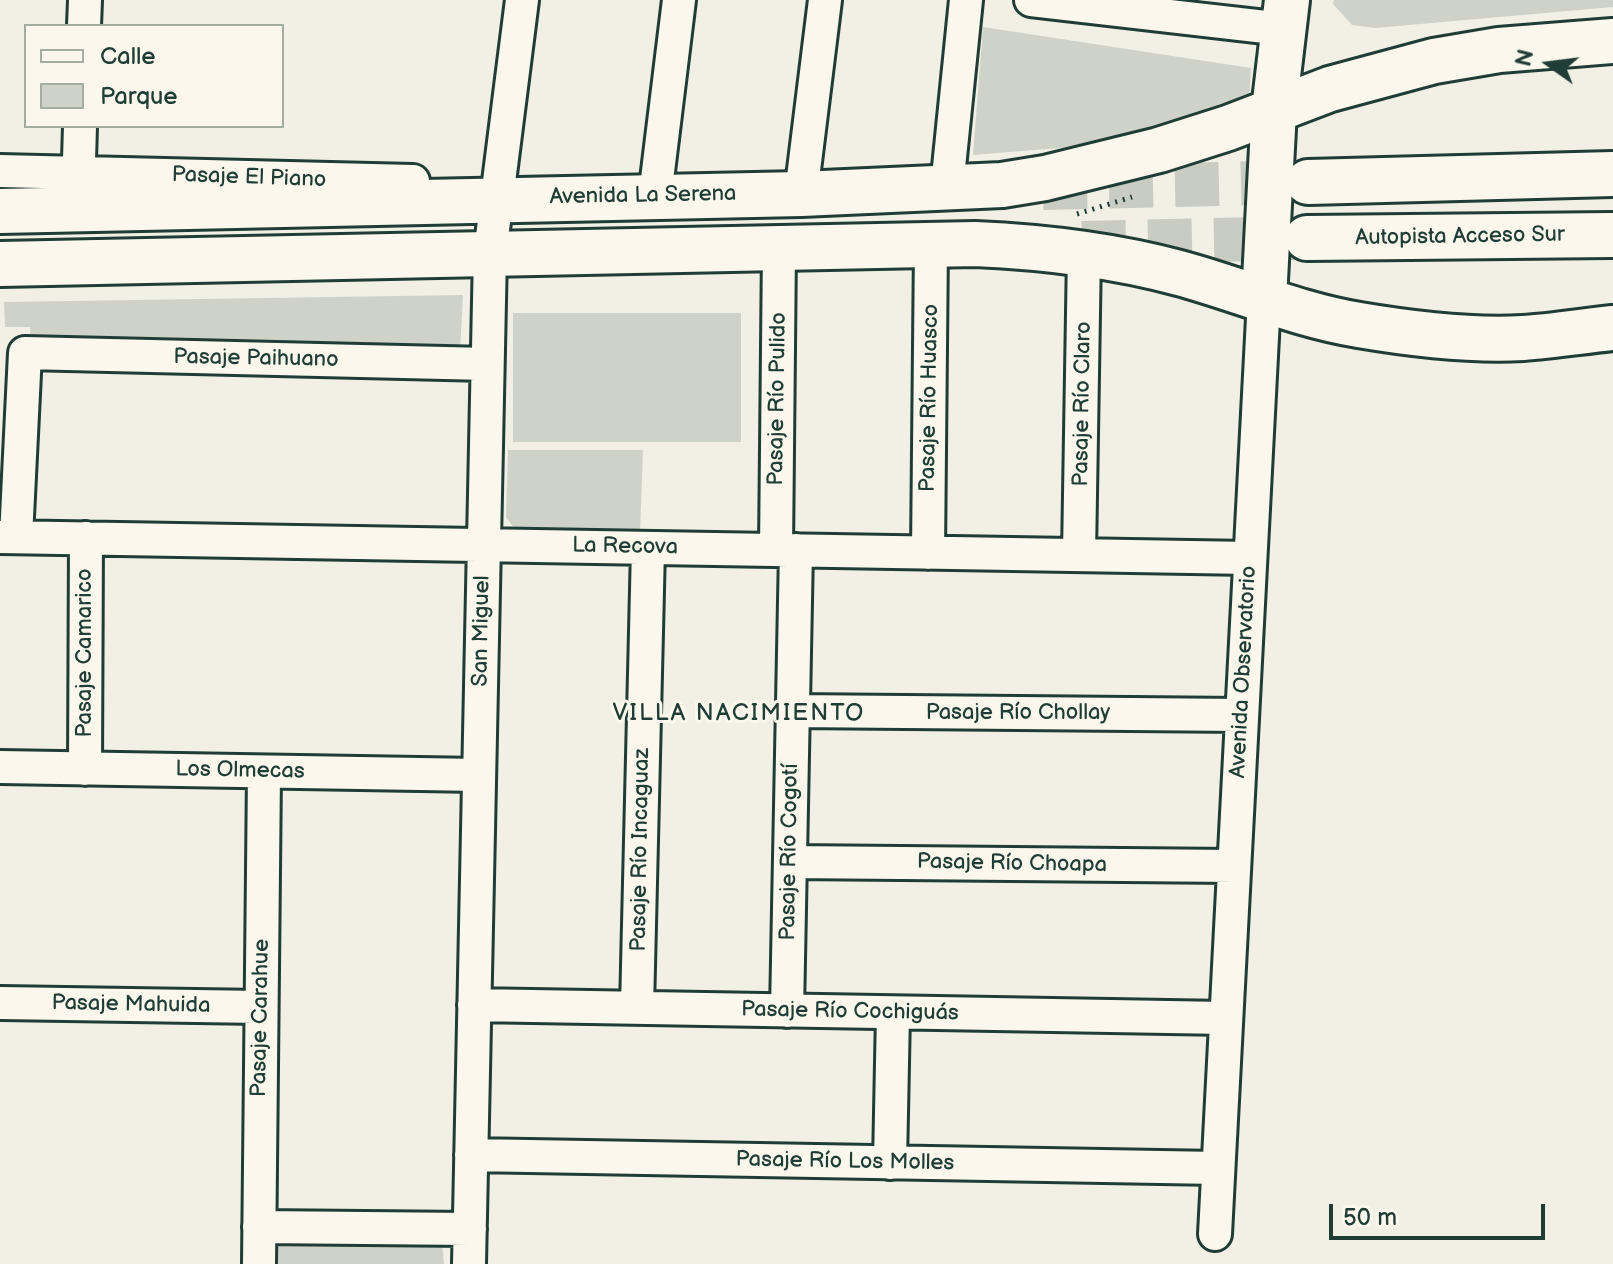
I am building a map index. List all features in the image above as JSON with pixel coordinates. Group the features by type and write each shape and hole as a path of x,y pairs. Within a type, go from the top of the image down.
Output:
{"main road":[{"name":"Avenida Observatorio","path":"1264,299 1274,110 1285,15"},
{"name":"Avenida La Serena","path":"0,211 78,191 498,190 655,196 801,194 1002,185 1159,150 1330,89 1434,61 1499,50 1613,41"},
{"path":"1308,182 1613,174"},
{"name":"Autopista Acceso Sur","path":"1307,238 1613,235"},
{"path":"0,264 931,244 1019,246 1084,253 1175,272 1358,325 1439,335 1522,338 1613,328"}],"street":[{"path":"84,24 85,0"},
{"name":"San Miguel","path":"469,1264 490,253 522,0"},
{"path":"655,196 679,0"},
{"path":"801,194 825,0"},
{"path":"947,187 966,0"},
{"path":"1031,0 1285,15"},
{"path":"0,171 78,191 80,128"},
{"name":"Pasaje Río Huasco","path":"928,553 931,244"},
{"name":"Pasaje Río Pulido","path":"779,247 786,550"},
{"name":"Pasaje Río Claro","path":"1079,555 1084,253"},
{"name":"Avenida Observatorio","path":"1215,1234 1264,299"},
{"name":"Pasaje Paihuano","path":"8,537 25,353 487,364"},
{"name":"La Recova","path":"8,537 1250,558"},
{"name":"Pasaje Camarico","path":"85,769 86,538"},
{"name":"Pasaje Río Incaguaz","path":"637,1008 648,548"},
{"name":"Pasaje Río Cogotí","path":"786,550 793,711 787,1011"},
{"name":"Pasaje Río Chollay","path":"793,711 1242,715"},
{"name":"Los Olmecas","path":"0,767 479,775"},
{"name":"Pasaje Carahue","path":"259,1264 264,772"},
{"name":"Pasaje Río Choapa","path":"790,862 1234,866"},
{"name":"Pasaje Mahuida","path":"0,1003 261,1007"},
{"name":"Pasaje Río Cochiguás","path":"474,1005 1226,1018"},
{"path":"890,1163 893,1013"},
{"name":"Pasaje Río Los Molles","path":"471,1155 1218,1168"},
{"path":"259,1227 470,1229"}],"green space":[{"path":"1334,0 1613,0 1613,7 1375,28 1352,25 1333,4"},
{"path":"983,27 1251,68 1249,105 1109,144 973,155"},
{"path":"463,295 460,352 31,347 30,327 5,327 4,302"},
{"path":"513,313 741,313 741,442 513,442"},
{"path":"508,450 643,450 640,533 514,528 506,517"},
{"path":"273,1238 442,1241 444,1264 273,1264"}],"tunnel":[{"path":"1043,188 1306,182"},
{"path":"1082,243 1305,238"}],"district":[{"name":"VILLA NACIMIENTO","path":"739,714"}]}
